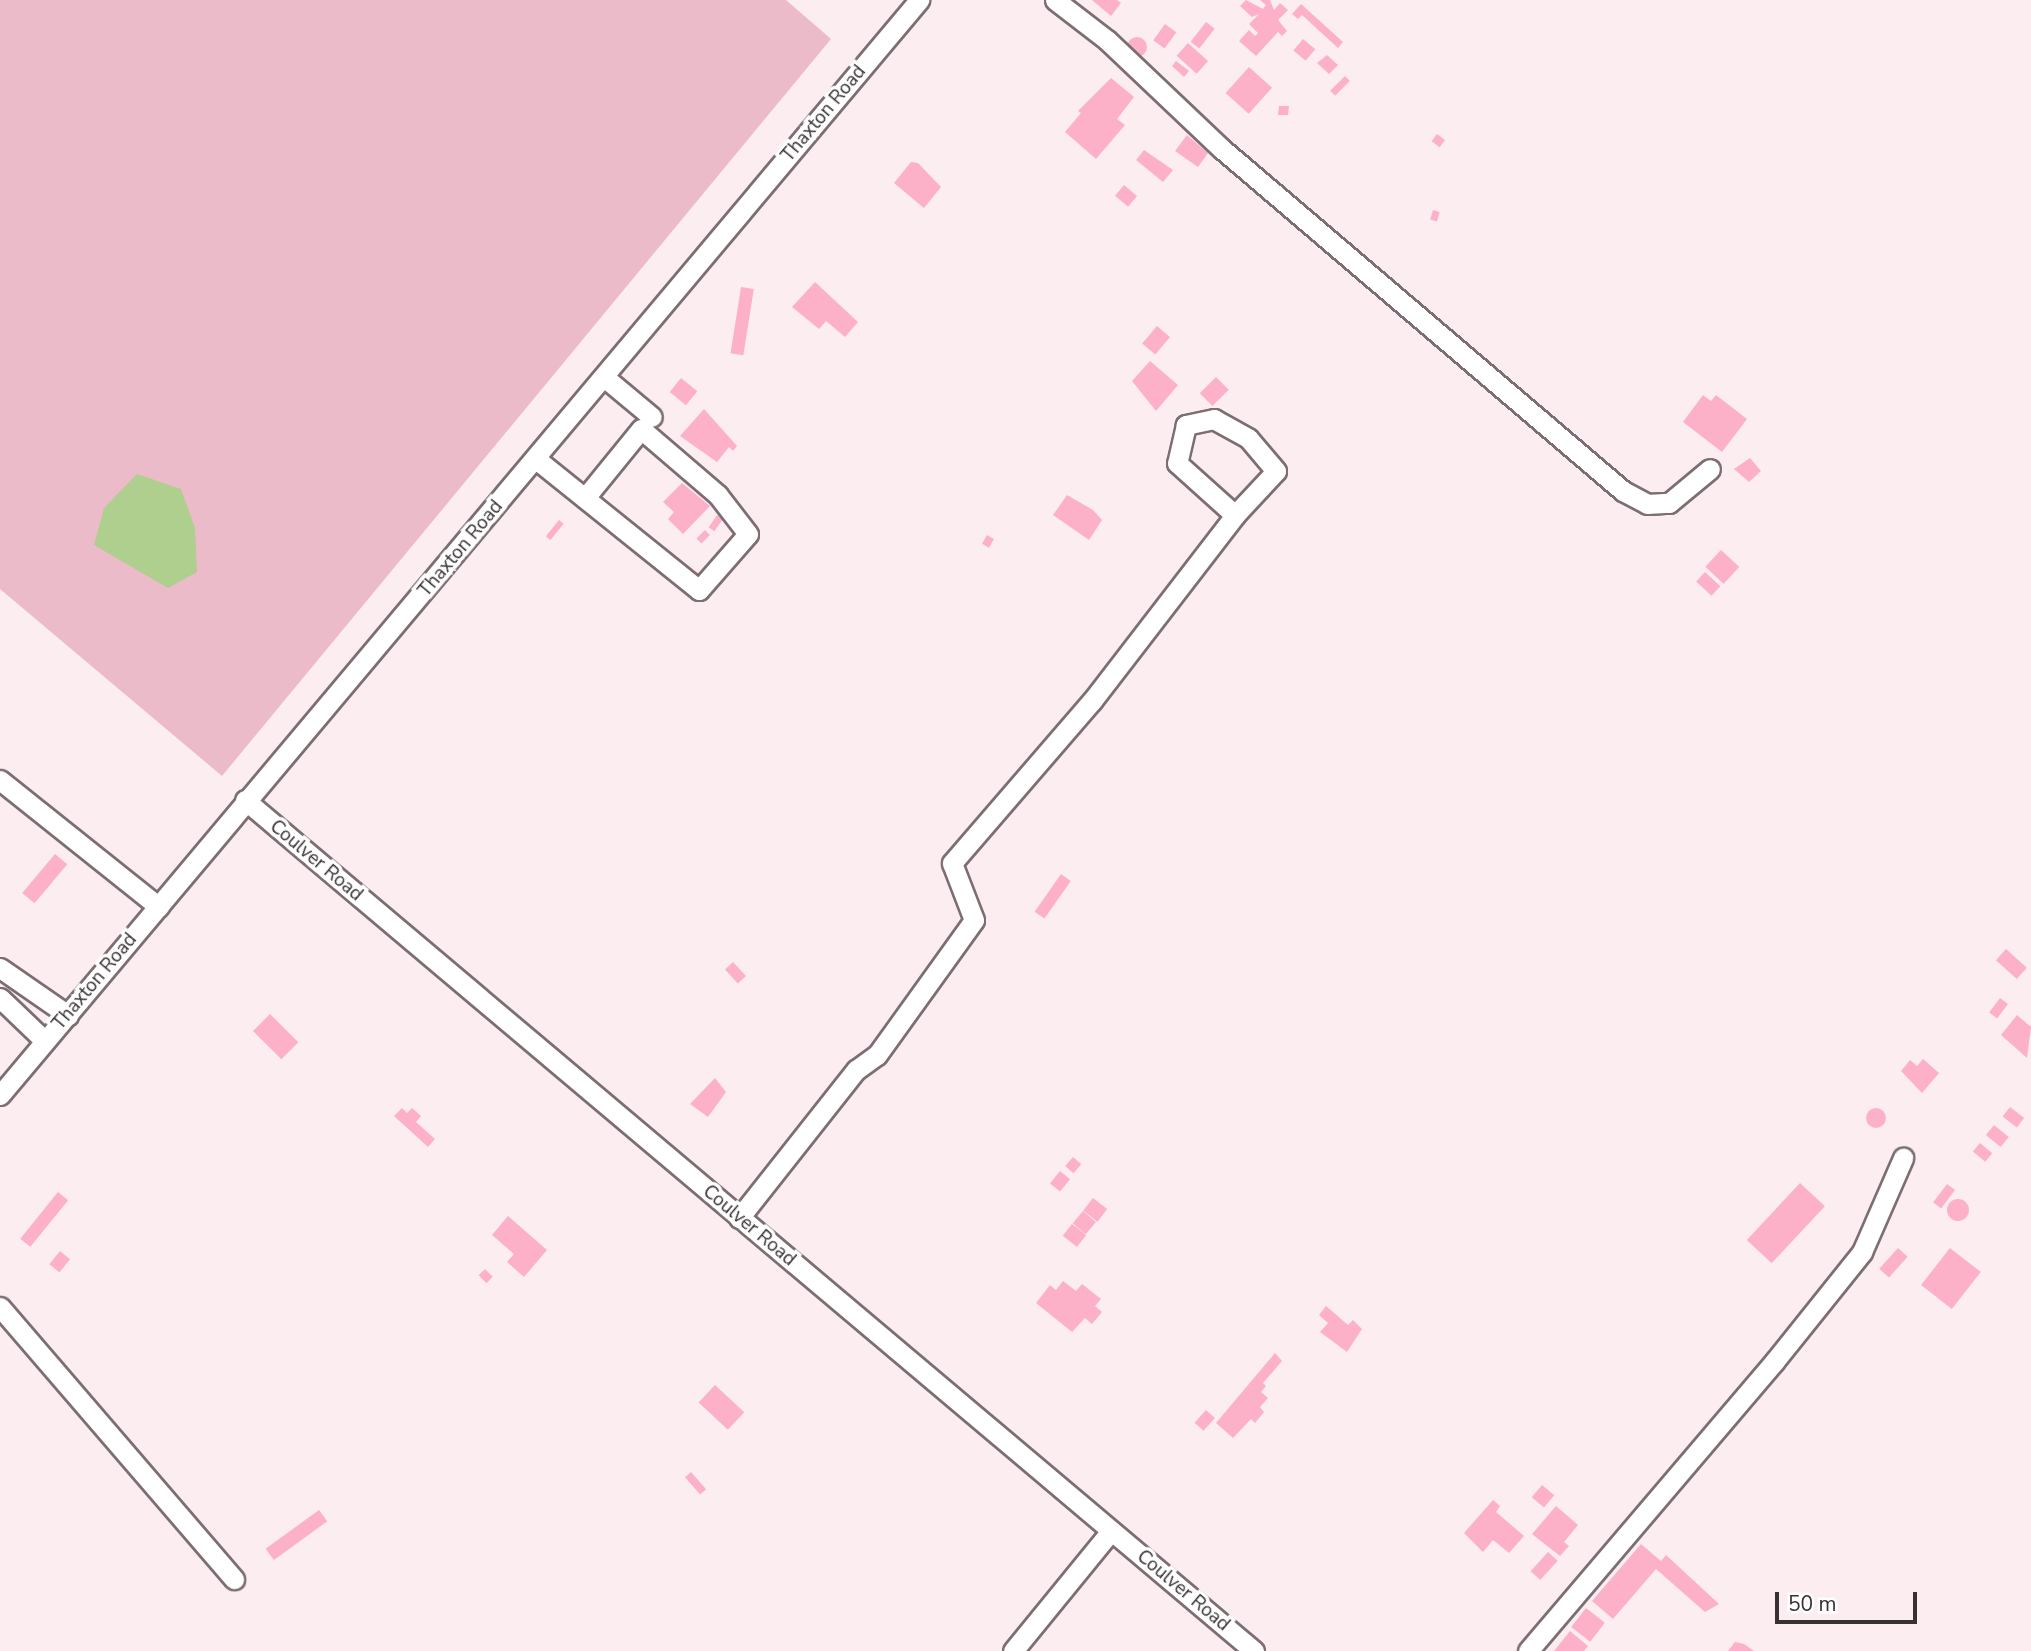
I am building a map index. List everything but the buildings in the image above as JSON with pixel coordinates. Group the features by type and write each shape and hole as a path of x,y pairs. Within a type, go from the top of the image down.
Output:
{"street":[{"name":"Thaxton Road","path":"0,1095 919,0"},
{"path":"1055,0 1107,40 1222,149 1623,491 1647,504 1669,503 1710,469"},
{"path":"536,459 699,590 748,534 718,495 604,377"},
{"path":"585,498 665,401"},
{"path":"739,1218 856,1070 877,1055 974,920 952,863 1091,701 1235,515 1276,471 1248,438 1214,419 1186,425 1177,463 1235,515"},
{"path":"0,780 159,907"},
{"name":"Coulver Road","path":"245,800 1254,1651"},
{"path":"0,968 68,1015"},
{"path":"0,998 45,1041"},
{"path":"1528,1651 1774,1362 1862,1252 1903,1158"},
{"path":"0,1307 234,1579"},
{"path":"1013,1651 1111,1531"}],"shaded area":[{"path":"0,0 786,0 831,39 222,776 0,589"},
{"path":"137,474 181,489 195,528 197,572 168,588 94,545 104,508"}]}
